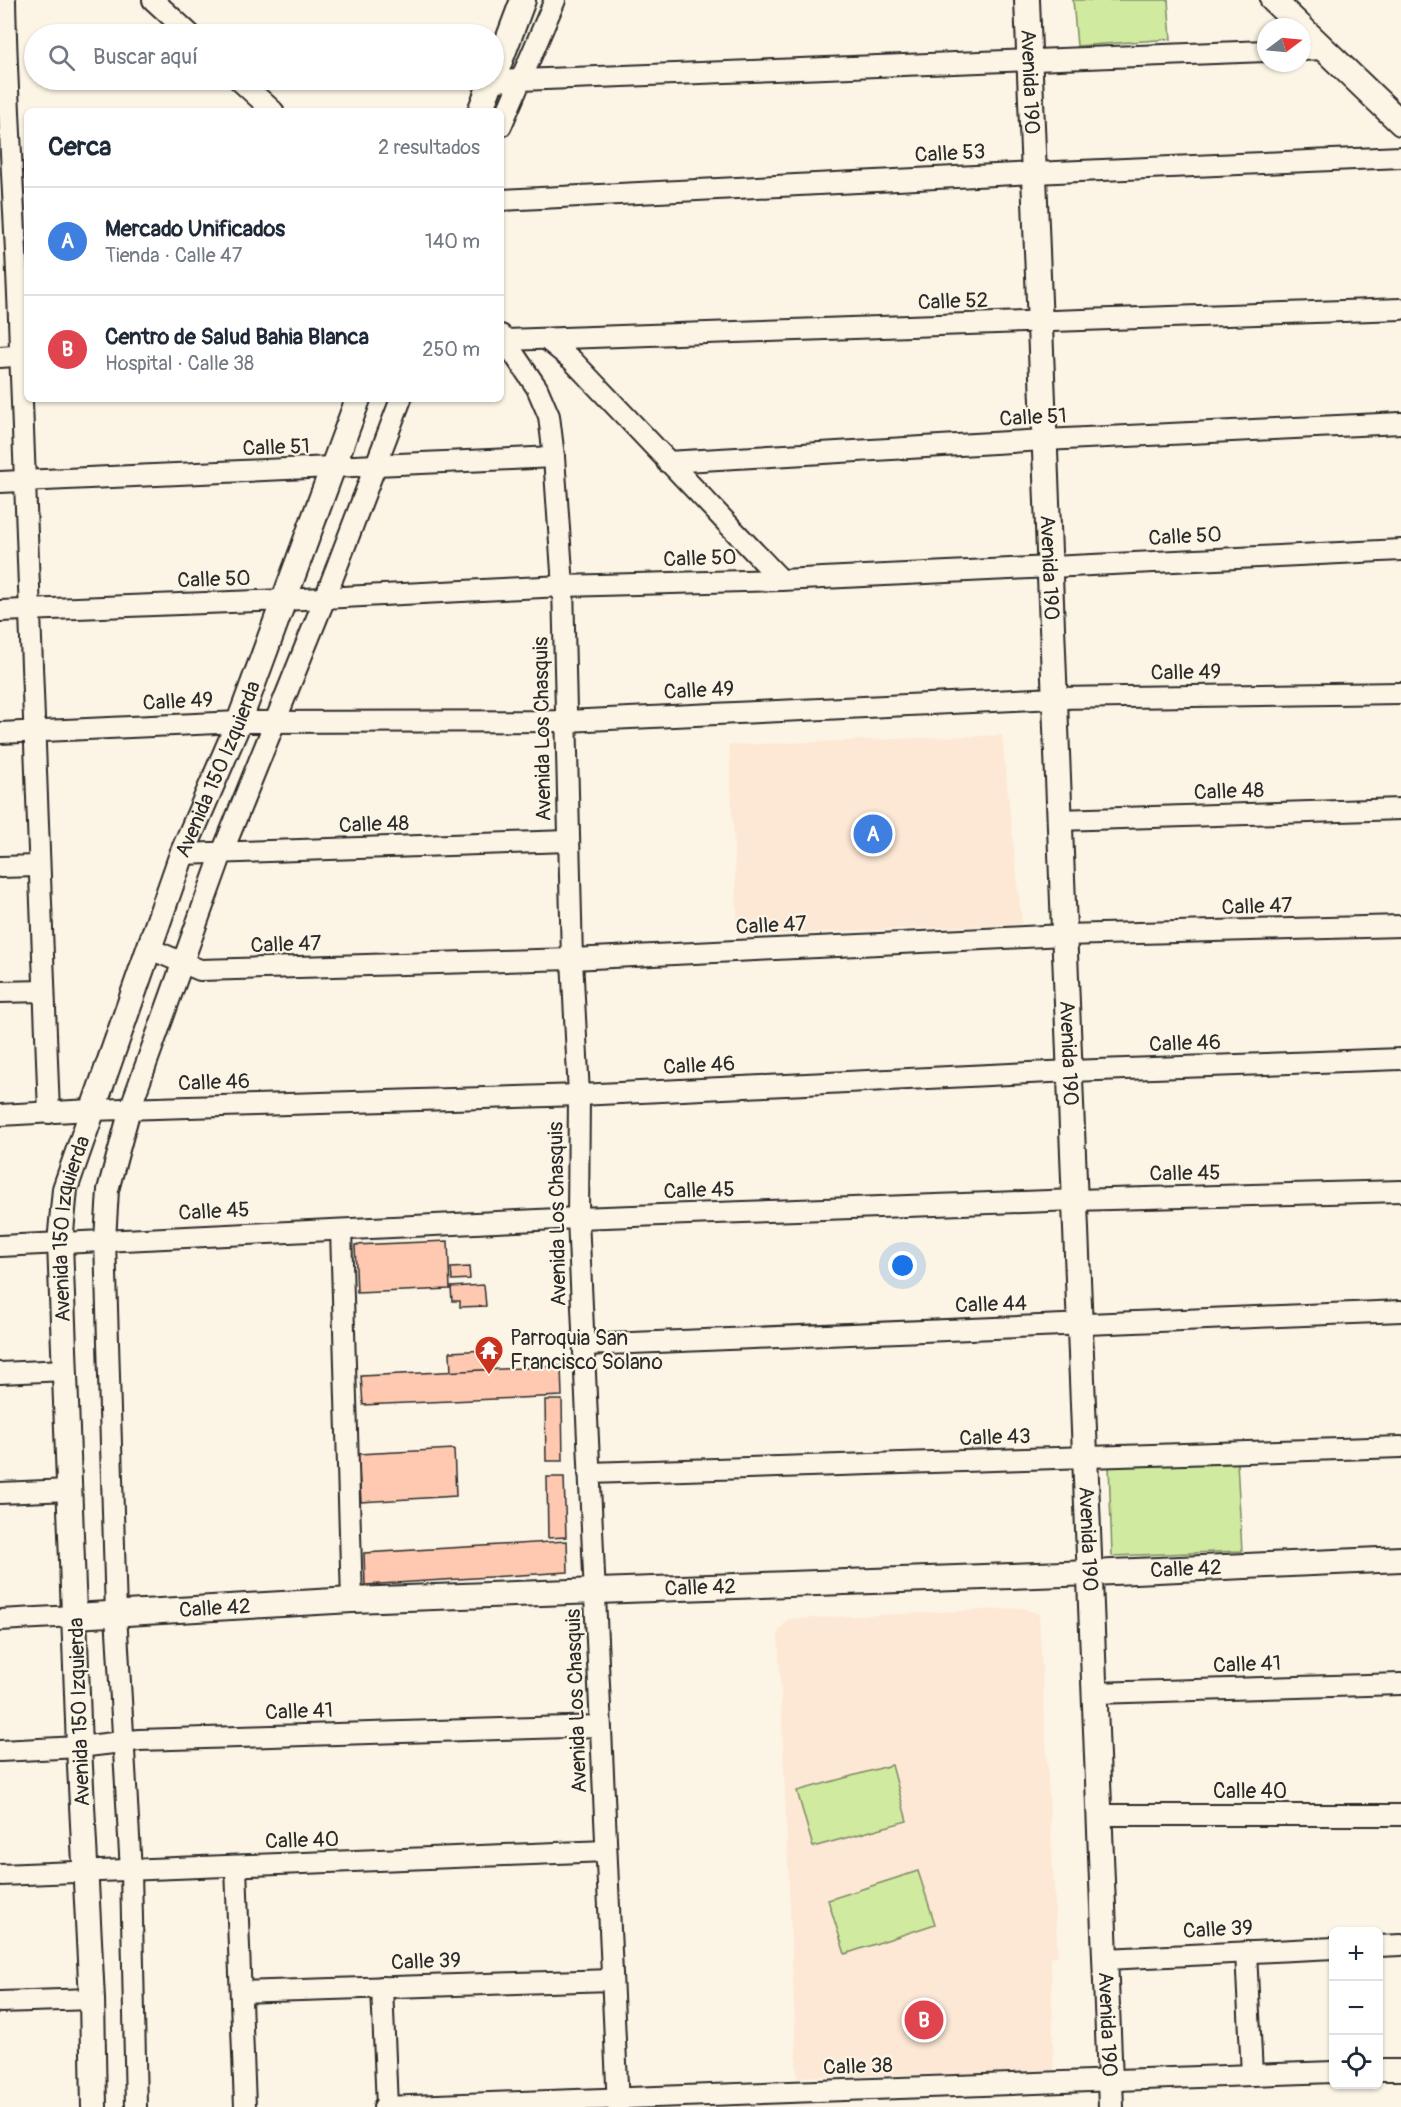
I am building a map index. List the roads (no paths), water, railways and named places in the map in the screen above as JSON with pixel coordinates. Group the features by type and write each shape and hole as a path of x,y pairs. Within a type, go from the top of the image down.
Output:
{"street":[{"path":"5,0 4,98 23,356 24,482 49,1113"},
{"path":"153,0 179,24"},
{"path":"504,49 522,0"},
{"path":"504,119 555,0"},
{"name":"Avenida 190","path":"1028,0 1111,2107"},
{"path":"1273,0 1292,18"},
{"path":"1313,50 1401,123"},
{"path":"504,79 1257,51"},
{"path":"250,90 270,108"},
{"path":"481,108 489,90"},
{"name":"Calle 53","path":"504,200 1401,157"},
{"name":"Calle 52","path":"504,338 546,339 1401,309"},
{"name":"Avenida Los Chasquis","path":"504,338 537,388 549,416 563,586 572,959 579,1095 578,1218 617,2103"},
{"path":"546,339 572,360 781,580"},
{"path":"0,357 23,356"},
{"name":"Avenida 150 Izquierda","path":"94,2107 92,1999 79,1747 60,1242 65,1189 182,854 239,722 357,402"},
{"name":"Avenida 150 Izquierda","path":"136,2107 130,1871 116,1614 105,1240 108,1190 130,1109 222,853 377,466 399,402"},
{"name":"Calle 51","path":"667,462 1044,440 1401,423"},
{"name":"Calle 51","path":"0,482 554,457"},
{"name":"Calle 50","path":"0,610 283,600 563,586 781,580 1401,550"},
{"name":"Calle 49","path":"0,733 239,722 566,721 1056,698 1401,693"},
{"name":"Calle 48","path":"1059,820 1401,809"},
{"name":"Calle 48","path":"182,854 569,841"},
{"path":"0,867 38,866"},
{"name":"Calle 47","path":"148,948 200,970 572,959 1064,935 1401,926"},
{"path":"0,992 44,991"},
{"name":"Calle 46","path":"0,1115 91,1110 579,1095 1070,1071 1401,1059"},
{"name":"Calle 45","path":"0,1246 578,1218 1401,1191"},
{"path":"341,1230 352,1600"},
{"name":"Calle 44","path":"584,1345 1401,1311"},
{"path":"0,1373 65,1370"},
{"name":"Calle 43","path":"590,1473 1401,1447"},
{"path":"0,1493 69,1490"},
{"name":"Calle 42","path":"0,1620 352,1600 1091,1573 1401,1559"},
{"name":"Calle 41","path":"1095,1693 1401,1684"},
{"name":"Calle 41","path":"0,1751 123,1742 600,1726"},
{"name":"Calle 40","path":"1100,1815 1401,1815"},
{"name":"Calle 40","path":"0,1875 606,1851"},
{"path":"236,1867 245,2107"},
{"path":"1383,1946 1401,1946"},
{"name":"Calle 39","path":"1105,1959 1329,1948"},
{"path":"1246,1952 1252,2075"},
{"name":"Calle 39","path":"241,1992 612,1980"},
{"path":"382,1987 386,2107"},
{"path":"0,2002 92,1999"},
{"path":"1383,2070 1401,2070"},
{"name":"Calle 38","path":"386,2107 617,2103 1329,2072"}],"place":[{"name":"Mercado Unificados","path":"873,834"},
{"name":"Parroquia San Francisco Solano","path":"489,1376"},
{"name":"Centro de Salud Bahia Blanca","path":"924,2020"}]}
